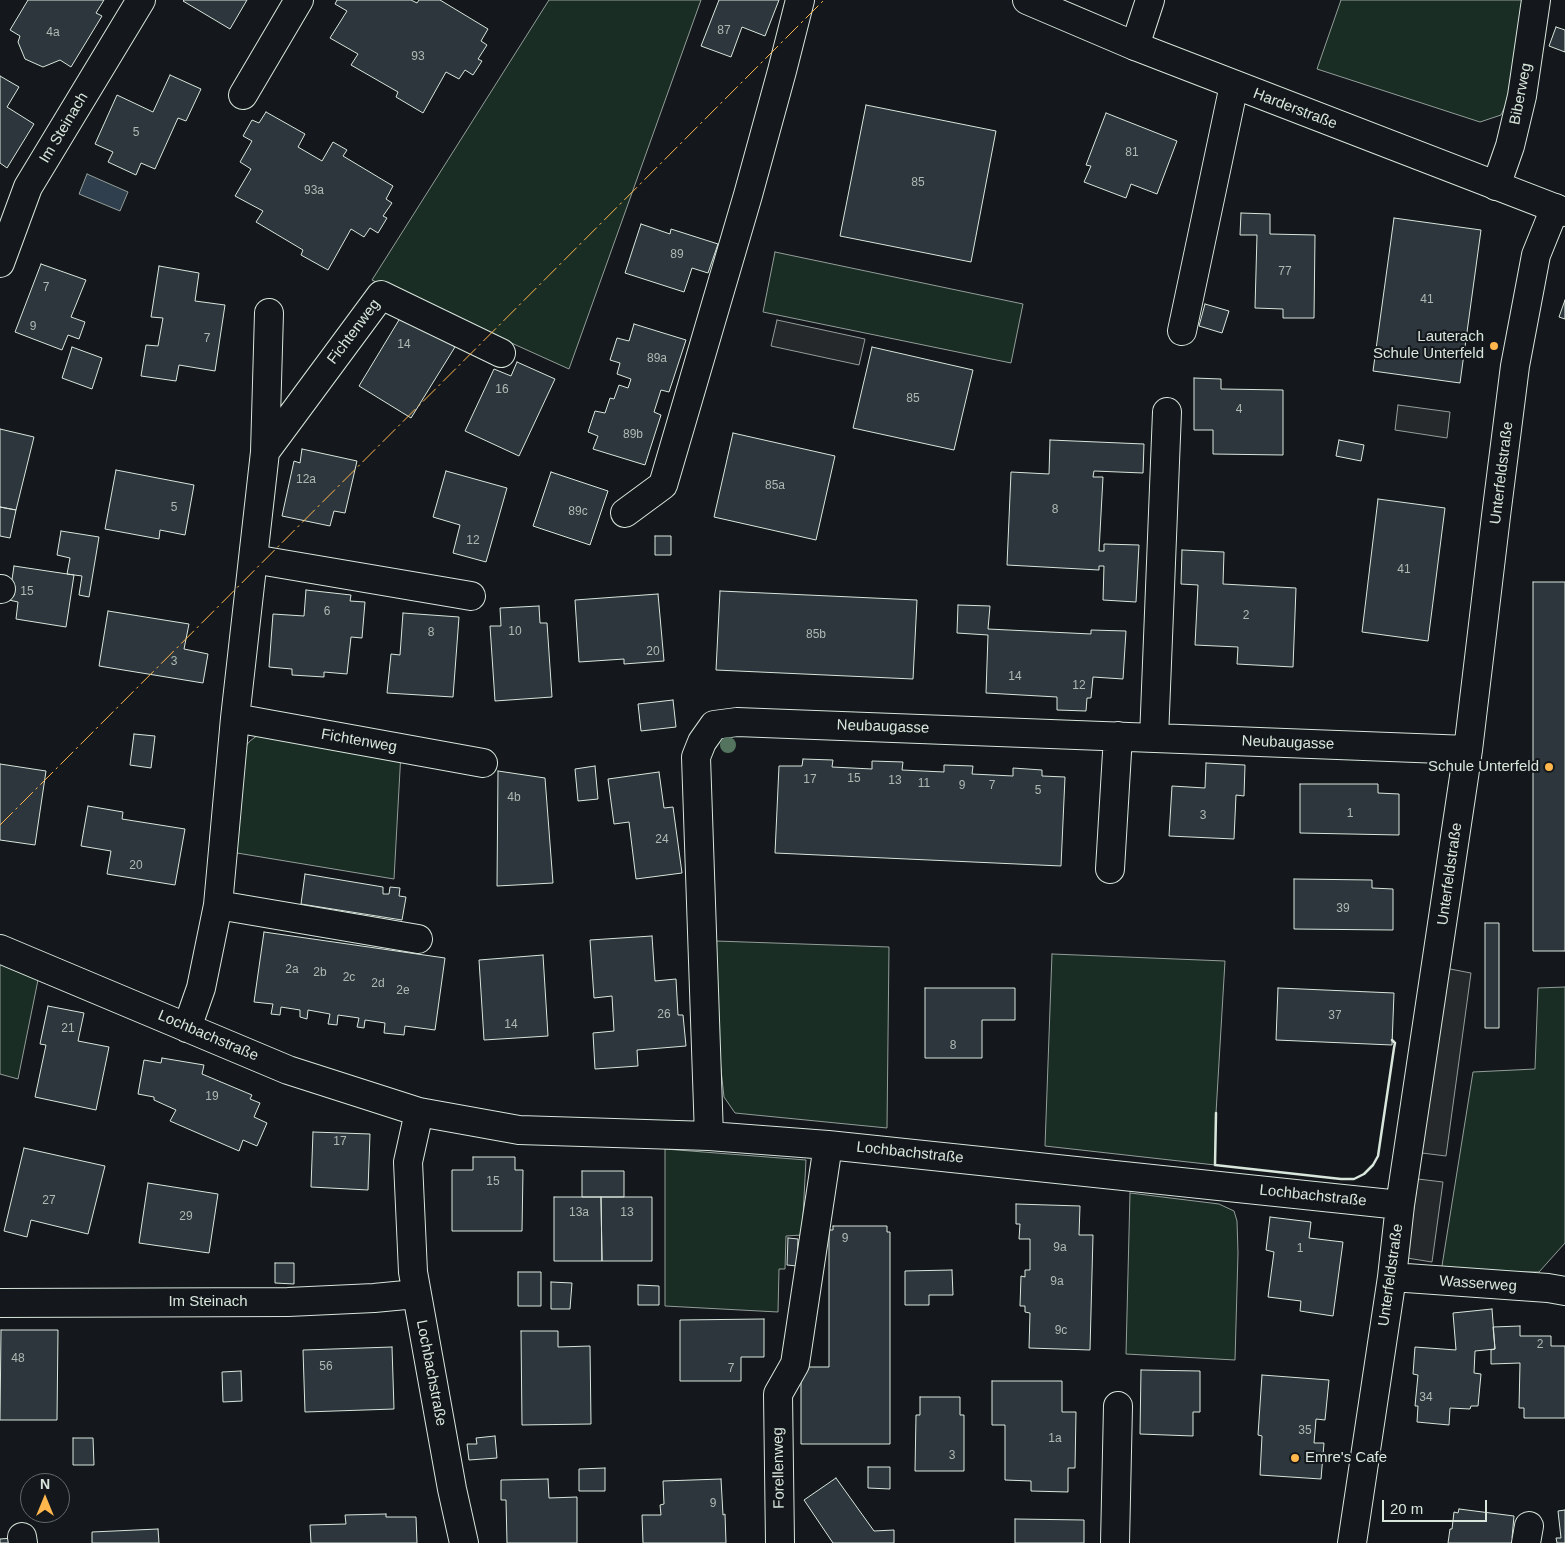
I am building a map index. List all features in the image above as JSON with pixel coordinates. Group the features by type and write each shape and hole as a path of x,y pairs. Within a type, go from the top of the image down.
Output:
{"street":[{"name":"Im Steinach","path":"0,263 28,187 141,0"},
{"path":"243,95 299,0"},
{"path":"625,513 663,485 748,195 800,0"},
{"name":"Harderstraße","path":"1027,0 1135,46 1560,210"},
{"path":"1135,46 1150,0"},
{"name":"Biberweg","path":"1496,186 1510,146 1522,96 1536,0"},
{"path":"1182,331 1234,85"},
{"name":"Unterfeldstraße","path":"1352,1543 1468,750 1516,366 1536,255 1560,210"},
{"name":"Fichtenweg","path":"265,452 381,296 501,353"},
{"path":"188,1028 201,988 218,905 235,718 265,452 269,313"},
{"path":"1154,738 1168,412"},
{"path":"253,559 471,596"},
{"name":"Fichtenweg","path":"235,718 483,763"},
{"name":"Neubaugasse","path":"709,1136 696,757 702,742 714,725 737,722 1468,750"},
{"path":"1110,869 1118,736"},
{"path":"218,905 418,939"},
{"name":"Lochbachstraße","path":"0,949 288,1070 420,1112 519,1130 709,1136 828,1145 1400,1205"},
{"name":"Lochbachstraße","path":"420,1112 408,1162 411,1249 416,1294 450,1479 464,1543"},
{"name":"Forellenweg","path":"780,1543 778,1394 795,1364 828,1145"},
{"name":"Wasserweg","path":"1392,1277 1548,1288 1565,1291"},
{"name":"Im Steinach","path":"0,1303 288,1302 416,1294"},
{"path":"1115,1543 1118,1406"}],"green space":[{"path":"549,0 701,0 569,369 372,280"},
{"path":"1341,0 1523,0 1512,91 1501,115 1480,122 1317,69"},
{"path":"775,252 1023,304 1011,363 763,312"},
{"path":"258,735 401,752 394,879 231,852 244,748"},
{"path":"716,941 889,947 887,1128 735,1113 724,1097 716,1024"},
{"path":"1052,954 1225,961 1216,1113 1215,1165 1045,1146"},
{"path":"0,960 39,975 18,1079 0,1074"},
{"path":"1565,987 1565,1243 1539,1272 1441,1272 1473,1072 1535,1069 1538,988"},
{"path":"665,1149 806,1160 802,1235 786,1236 785,1269 779,1269 778,1312 665,1306"},
{"path":"1130,1193 1219,1204 1234,1211 1237,1221 1238,1253 1235,1360 1126,1354"}],"shaded area":[{"path":"777,320 865,339 859,365 771,346"},
{"path":"1398,405 1450,412 1447,438 1395,430"},
{"path":"1445,968 1471,973 1446,1156 1422,1153"},
{"path":"1418,1179 1443,1182 1432,1262 1407,1258"}],"water":[{"path":"87,174 128,192 120,211 79,194"}],"building":[{"path":"28,0 104,0 96,13 102,16 71,67 60,60 43,67 25,59 18,42 20,36 10,30"},
{"path":"184,0 247,0 230,29"},
{"path":"337,0 411,0 417,3 419,0 440,0 488,29 481,41 487,45 478,59 482,61 473,75 465,70 459,79 446,72 423,113 396,97 398,92 351,65 358,54 330,38 347,11 335,4"},
{"path":"719,0 779,0 765,36 742,27 731,57 701,46"},
{"path":"1556,27 1565,30 1565,52 1549,46"},
{"path":"170,75 201,89 186,121 178,118 155,169 141,163 136,175 108,162 113,152 95,144 117,95 153,112"},
{"path":"0,76 19,87 7,107 34,124 7,168 0,163"},
{"path":"866,105 996,131 971,262 840,236"},
{"path":"266,112 305,134 298,147 322,161 333,142 347,150 343,156 393,186 386,199 392,203 383,216 387,218 378,233 370,228 364,237 351,229 328,270 301,255 303,250 256,222 263,211 235,196 251,169 240,162 252,141 243,136 252,120 259,123"},
{"path":"1106,113 1177,141 1157,194 1131,184 1126,198 1084,182 1091,166 1086,165"},
{"path":"1241,213 1270,214 1270,234 1315,235 1314,318 1283,318 1283,309 1255,308 1257,235 1240,235"},
{"path":"1394,218 1481,230 1460,383 1373,371"},
{"path":"641,224 670,234 671,229 718,244 708,273 692,268 684,292 625,273"},
{"path":"41,264 86,280 71,317 85,322 79,339 68,335 62,350 15,332"},
{"path":"159,266 199,273 195,301 225,305 215,371 179,365 176,381 141,376 146,345 158,346 163,318 151,317"},
{"path":"1565,300 1565,319 1559,317"},
{"path":"1205,304 1229,311 1222,333 1199,326"},
{"path":"402,315 455,347 411,418 359,386"},
{"path":"634,324 686,340 669,392 661,390 654,412 661,415 645,465 593,449 598,436 588,432 595,411 605,413 610,398 614,399 619,385 628,388 631,379 617,374 620,363 610,360 617,338 629,341"},
{"path":"72,347 102,358 92,389 62,378"},
{"path":"872,347 973,370 954,450 853,428"},
{"path":"517,362 555,379 519,456 465,431 494,369 511,376"},
{"path":"1194,378 1221,379 1221,389 1283,390 1283,455 1213,454 1213,430 1194,430"},
{"path":"0,429 34,437 16,510 0,507"},
{"path":"733,433 835,456 816,540 714,517"},
{"path":"1050,440 1144,444 1143,473 1094,471 1093,477 1103,477 1099,551 1104,551 1104,544 1139,545 1136,602 1103,600 1104,566 1099,566 1099,570 1007,565 1011,472 1049,474"},
{"path":"1339,440 1364,445 1361,461 1336,456"},
{"path":"302,449 357,461 345,513 334,511 330,526 282,516 294,461 300,463"},
{"path":"116,470 194,485 185,535 160,530 159,539 105,529"},
{"path":"446,471 507,488 486,562 453,553 460,525 433,517"},
{"path":"551,472 608,491 590,545 533,526"},
{"path":"1378,499 1445,508 1428,641 1362,632"},
{"path":"0,507 16,510 10,538 0,536"},
{"path":"61,531 99,537 89,597 79,595 82,576 67,574 70,558 57,555"},
{"path":"655,536 671,536 671,555 655,555"},
{"path":"1182,550 1224,552 1223,584 1296,588 1293,667 1237,664 1238,647 1195,645 1198,585 1181,584"},
{"path":"14,566 74,575 66,627 16,619 18,602 9,600"},
{"name":"Schule Unterfeld","path":"1533,582 1565,582 1565,951 1533,951"},
{"path":"306,590 351,595 350,601 365,602 362,638 351,637 347,674 324,672 324,677 292,675 292,669 269,667 273,614 304,616"},
{"path":"720,591 917,600 913,679 716,670"},
{"path":"658,594 664,661 624,664 624,659 579,662 575,600"},
{"path":"958,605 990,606 988,629 1091,634 1091,630 1126,631 1123,679 1093,677 1091,698 1087,698 1086,711 1057,710 1057,697 986,693 988,635 957,633"},
{"path":"539,606 540,623 547,623 552,697 495,701 490,626 501,626 500,608"},
{"path":"108,611 189,624 184,649 208,654 203,683 99,666"},
{"path":"403,613 459,617 453,697 387,693 391,654 400,655"},
{"path":"673,700 676,727 641,731 638,704"},
{"path":"134,734 155,736 151,768 130,765"},
{"path":"803,759 833,760 832,767 872,769 872,761 903,762 902,770 944,772 944,765 973,766 972,774 1013,776 1013,768 1042,770 1042,776 1065,777 1061,866 775,853 779,766 802,766"},
{"path":"1206,763 1245,765 1244,796 1236,795 1234,839 1169,836 1172,786 1205,788"},
{"path":"0,764 46,771 35,845 0,840"},
{"path":"595,766 598,799 578,801 575,769"},
{"path":"498,771 545,778 553,883 497,886"},
{"path":"659,772 664,808 673,807 682,873 636,879 629,822 614,824 608,779"},
{"path":"1300,784 1378,784 1378,793 1399,794 1399,835 1300,833"},
{"path":"88,806 123,812 122,819 185,829 175,885 107,874 111,851 81,846"},
{"path":"305,874 383,887 383,894 389,894 390,887 400,888 399,896 406,897 402,920 301,904"},
{"path":"1294,879 1372,880 1372,888 1393,889 1393,930 1294,929"},
{"path":"1485,923 1499,923 1499,1028 1485,1028"},
{"path":"264,932 445,958 435,1030 405,1026 404,1035 384,1033 385,1023 365,1020 364,1028 357,1027 359,1018 338,1015 337,1025 328,1024 330,1014 308,1010 307,1019 300,1017 300,1010 281,1007 280,1015 271,1014 273,1004 254,1002"},
{"path":"652,936 655,981 676,979 678,1015 683,1015 686,1046 637,1050 638,1066 595,1069 593,1033 614,1031 612,996 594,998 590,940"},
{"path":"543,955 548,1036 484,1040 479,960"},
{"path":"925,988 1015,988 1015,1020 982,1020 982,1058 925,1058"},
{"path":"1278,988 1394,993 1392,1045 1276,1040"},
{"path":"48,1006 84,1013 78,1041 109,1047 96,1110 35,1097 46,1045 40,1044"},
{"path":"162,1058 204,1065 202,1074 252,1095 250,1099 260,1103 254,1117 267,1123 257,1146 243,1140 239,1151 170,1121 176,1110 154,1100 154,1097 138,1094 144,1060 161,1063"},
{"path":"313,1132 370,1134 368,1190 311,1187"},
{"path":"24,1148 105,1166 88,1234 31,1220 27,1237 4,1231"},
{"path":"473,1157 515,1157 515,1170 523,1170 522,1231 452,1231 452,1170 473,1170"},
{"path":"582,1171 624,1171 624,1197 582,1197"},
{"path":"148,1183 218,1194 209,1253 139,1243"},
{"path":"554,1197 601,1197 602,1261 554,1261"},
{"path":"601,1197 652,1197 652,1261 602,1261"},
{"path":"1016,1204 1080,1206 1079,1235 1093,1235 1090,1350 1029,1348 1030,1313 1025,1312 1025,1306 1020,1306 1021,1276 1025,1277 1025,1270 1030,1270 1030,1239 1019,1239 1020,1224 1016,1224"},
{"path":"1270,1217 1311,1222 1309,1238 1343,1242 1333,1316 1300,1311 1301,1301 1268,1297 1274,1252 1266,1250"},
{"path":"833,1226 887,1226 887,1232 890,1232 890,1444 801,1444 801,1367 829,1367 829,1230 833,1230"},
{"path":"788,1238 798,1239 797,1266 787,1265"},
{"path":"275,1263 294,1263 294,1284 275,1283"},
{"path":"952,1270 953,1295 929,1295 929,1305 905,1305 905,1271"},
{"path":"518,1272 541,1272 541,1306 518,1306"},
{"path":"551,1282 572,1283 570,1309 551,1309"},
{"path":"638,1285 659,1286 659,1305 638,1305"},
{"path":"1492,1309 1495,1349 1475,1351 1474,1373 1481,1374 1478,1406 1471,1406 1470,1409 1450,1408 1449,1425 1417,1422 1418,1406 1415,1406 1418,1375 1413,1374 1415,1347 1456,1350 1453,1313"},
{"path":"764,1319 764,1357 741,1357 741,1381 680,1381 680,1320"},
{"path":"1520,1326 1520,1336 1551,1336 1551,1346 1565,1346 1565,1418 1524,1418 1524,1408 1519,1408 1520,1363 1491,1364 1491,1350 1495,1349 1493,1327"},
{"path":"1,1330 58,1330 57,1420 0,1420"},
{"path":"521,1331 558,1331 558,1347 590,1346 591,1424 522,1425"},
{"path":"392,1347 394,1409 305,1412 303,1350"},
{"path":"1141,1370 1200,1371 1200,1412 1193,1412 1193,1436 1140,1434"},
{"path":"241,1371 242,1401 223,1402 222,1372"},
{"path":"1262,1375 1329,1380 1325,1420 1316,1419 1314,1443 1324,1443 1321,1479 1260,1475 1262,1436 1258,1435"},
{"path":"992,1381 1062,1381 1062,1412 1076,1412 1075,1468 1068,1468 1068,1492 1031,1491 1031,1481 1005,1480 1005,1425 992,1425"},
{"path":"920,1397 960,1397 960,1415 964,1415 964,1471 915,1471 916,1415 920,1415"},
{"path":"495,1436 497,1458 469,1460 467,1444 477,1444 476,1438"},
{"path":"73,1438 93,1438 94,1465 73,1465"},
{"path":"868,1467 890,1467 890,1489 868,1488"},
{"path":"605,1468 605,1491 579,1491 579,1469"},
{"path":"836,1478 874,1531 894,1530 894,1543 833,1543 804,1500"},
{"path":"548,1479 549,1498 577,1497 577,1543 507,1543 506,1500 501,1500 501,1480"},
{"path":"721,1479 726,1543 643,1543 642,1515 661,1515 660,1505 664,1504 663,1481"},
{"path":"1459,1509 1514,1516 1512,1538 1514,1538 1514,1543 1448,1543 1454,1512 1458,1513"},
{"path":"1565,1510 1565,1543 1557,1543 1556,1538 1561,1538 1558,1511"},
{"path":"386,1514 386,1517 416,1517 417,1543 311,1543 310,1525 346,1524 345,1515"},
{"path":"1015,1519 1084,1520 1084,1543 1015,1543"},
{"path":"158,1529 159,1543 92,1543 92,1532"},
{"path":"13,1538 13,1543 0,1543 0,1539"}],"wall":[{"path":"1216,1113 1215,1165 1354,1179 1364,1174 1373,1165 1378,1156 1395,1043 1392,1040"}],"power":[{"path":"0,825 824,0"}],"place":[{"name":"Lauterach Schule Unterfeld","path":"1494,346"},
{"name":"Schule Unterfeld","path":"1549,767"},
{"name":"Emre's Cafe","path":"1295,1458"}]}
